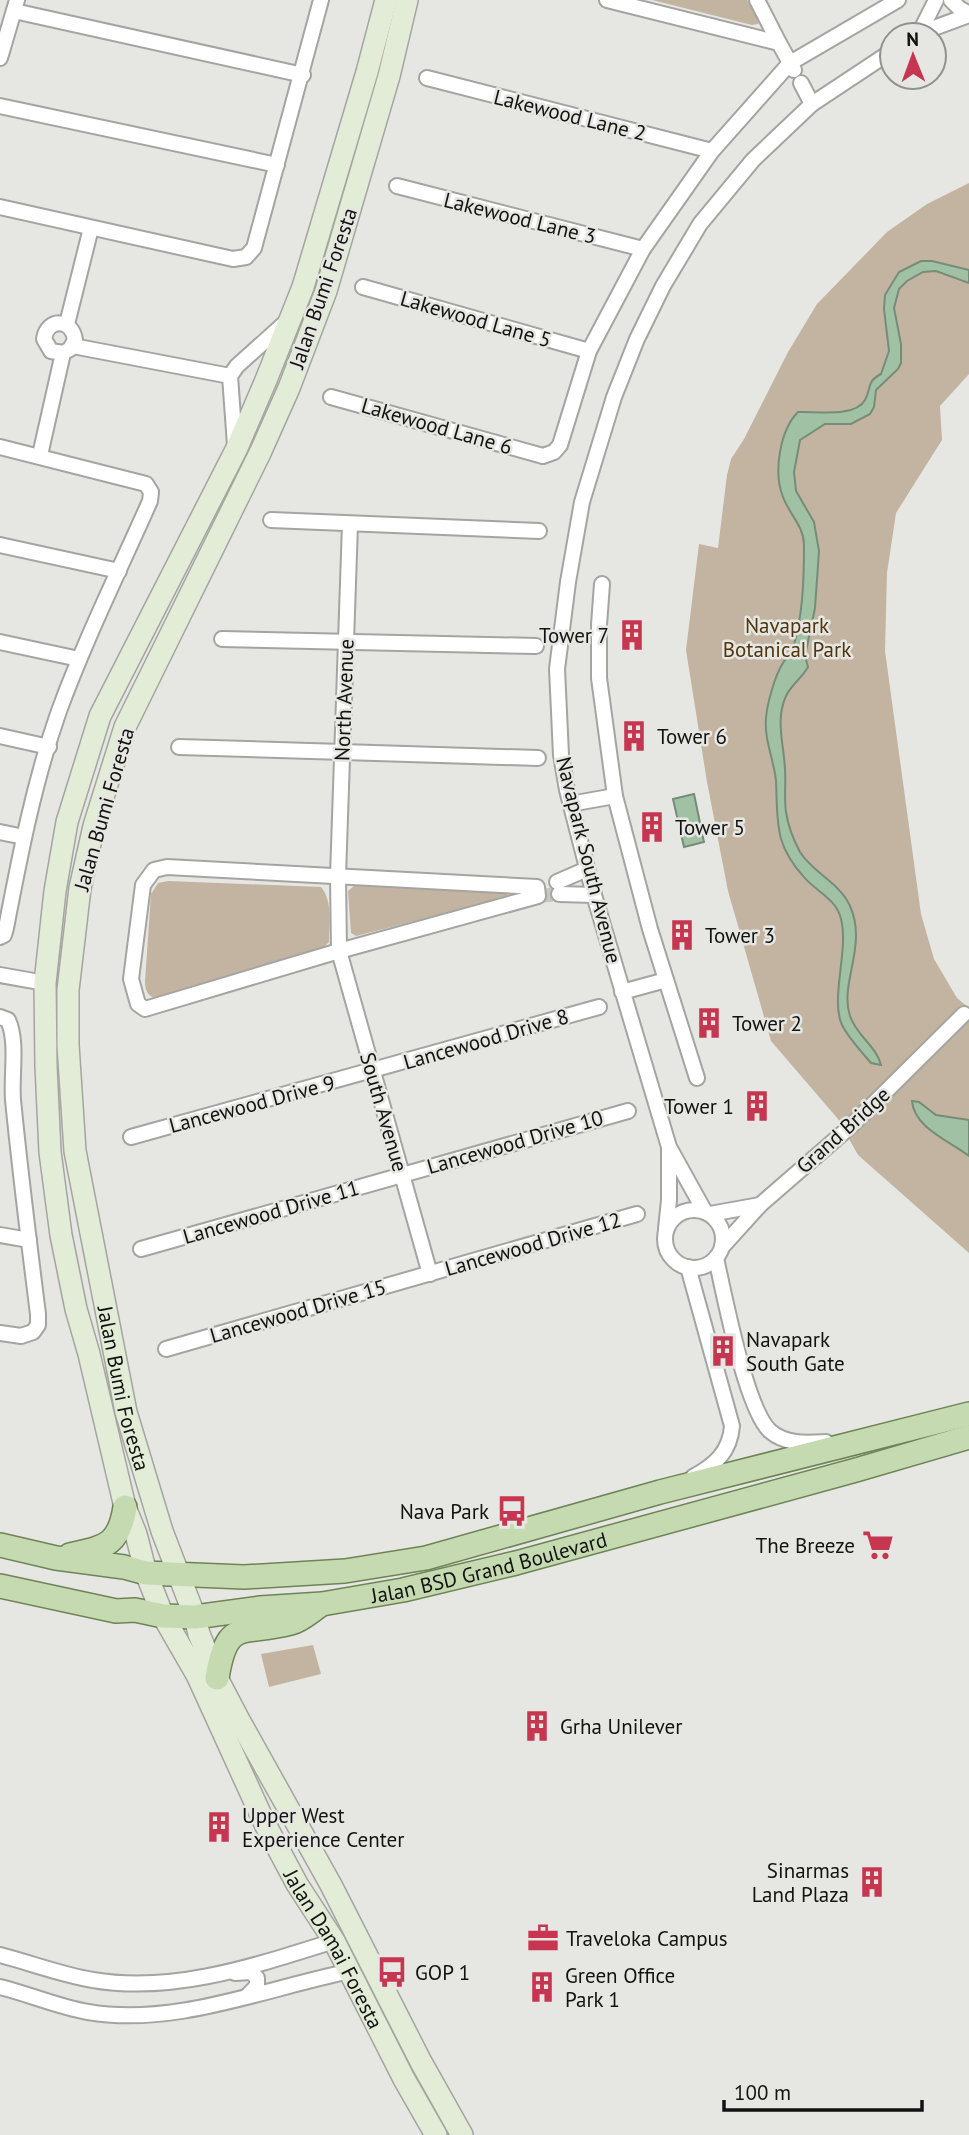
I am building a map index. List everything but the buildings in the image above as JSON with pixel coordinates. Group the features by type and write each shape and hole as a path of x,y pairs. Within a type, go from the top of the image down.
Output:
{"main road":[{"name":"Jalan Bumi Foresta","path":"146,1573 136,1534 125,1507 76,1309 61,1235 50,1152 45,983 55,891 67,822 100,716 236,450 303,287 368,72 386,0"},
{"name":"Jalan Bumi Foresta","path":"179,1575 162,1531 127,1412 75,1151 68,1045 68,990 80,888 94,826 125,727 260,453 289,388 326,291 389,76 407,0"},
{"path":"368,72 389,76"},
{"path":"100,716 125,727"},
{"name":"Jalan BSD Grand Boulevard","path":"0,1545 57,1559 124,1567 146,1573 179,1575 301,1575 407,1562 495,1540 660,1492 969,1414"},
{"name":"Jalan BSD Grand Boulevard","path":"0,1586 116,1611 135,1610 163,1616 195,1618 260,1608 322,1604 423,1586 516,1563 969,1437"},
{"path":"57,1559 98,1549 113,1541 122,1525 125,1507"},
{"name":"Jalan Damai Foresta","path":"146,1573 163,1616 197,1675 265,1824 297,1884 351,1971 404,2079 436,2135"},
{"name":"Jalan Damai Foresta","path":"179,1575 217,1678 331,1885 428,2074 463,2135"},
{"path":"217,1678 223,1647 236,1633 292,1623 322,1604"}],"street":[{"path":"0,207 233,260 246,257 254,248 303,75 321,0"},
{"path":"607,0 779,43"},
{"path":"757,0 813,104"},
{"path":"589,351 643,249 712,151 795,72 898,0"},
{"path":"924,21 936,0"},
{"path":"951,0 969,14"},
{"path":"0,58 16,5 303,75"},
{"path":"948,22 969,14"},
{"name":"Navapark South Avenue","path":"708,1213 669,1147 594,895 570,804 561,755 557,669 582,502 614,397 637,339 663,286 700,224 753,160 813,104 878,60"},
{"name":"Lakewood Lane 2","path":"427,78 712,151"},
{"path":"0,106 277,165"},
{"name":"Lakewood Lane 3","path":"397,186 643,249"},
{"path":"40,455 74,334 67,324 91,229"},
{"name":"Lakewood Lane 5","path":"363,287 589,351"},
{"path":"236,450 230,376 237,366 291,317"},
{"path":"67,324 48,327 44,340 51,351 68,349 230,376"},
{"name":"Lakewood Lane 6","path":"331,397 543,456 554,452 560,445 589,351"},
{"path":"0,447 146,484 151,492 150,502 79,659 49,747 24,837 6,928 4,935 0,937"},
{"path":"271,520 539,531"},
{"name":"North Avenue","path":"339,951 338,876 350,524"},
{"path":"0,545 119,571"},
{"path":"602,584 599,625 600,678 615,796 666,980 697,1078"},
{"path":"222,639 536,646"},
{"path":"0,642 79,659"},
{"path":"0,736 49,747"},
{"path":"179,747 538,758"},
{"path":"570,804 615,796"},
{"path":"0,832 24,837"},
{"path":"167,867 338,876 538,892 153,1008 145,1009 138,1004 131,979 143,885 154,870 167,867"},
{"path":"587,869 558,888 594,895"},
{"name":"South Avenue","path":"339,951 430,1274"},
{"path":"0,975 45,983"},
{"path":"622,992 666,980"},
{"name":"Lancewood Drive 8","path":"372,1072 599,1007"},
{"name":"Grand Bridge","path":"719,1253 760,1205 851,1126 964,1014"},
{"path":"0,1017 8,1020 12,1030 16,1132 38,1314 33,1332 21,1336 0,1333"},
{"name":"Lancewood Drive 9","path":"131,1137 372,1072"},
{"name":"Lancewood Drive 10","path":"401,1174 628,1111"},
{"path":"0,1130 16,1132"},
{"name":"Navapark South Avenue","path":"666,1232 669,1147"},
{"name":"Lancewood Drive 11","path":"141,1249 401,1174"},
{"path":"719,1253 703,1266 688,1267 671,1256 666,1232 673,1219 691,1210 708,1213 760,1205"},
{"path":"708,1213 722,1231 719,1253 731,1324 760,1419 770,1431 785,1440 802,1443 883,1434"},
{"name":"Lancewood Drive 12","path":"430,1274 637,1214"},
{"path":"0,1235 29,1240"},
{"path":"660,1492 706,1469 726,1450 731,1440 732,1426 688,1267"},
{"name":"Lancewood Drive 15","path":"166,1349 430,1274"},
{"path":"706,1331 731,1324"},
{"path":"718,1374 743,1368"},
{"path":"0,1955 91,1980 122,1984 157,1984 213,1973 334,1941"},
{"path":"0,1987 87,2012 120,2014 189,2010 351,1971"},
{"path":"213,1973 251,1972 257,1978 257,1986 248,1995"}],"green space":[{"path":"652,0 747,0 760,19 758,24 752,25"},
{"name":"Navapark Botanical Park","path":"969,183 969,374 940,406 942,440 896,513 887,573 885,651 921,914 934,959 957,998 969,1008 969,1253 858,1155 838,1119 771,1041 728,891 686,650 699,544 718,548 731,459 817,304 887,232 927,204"},
{"path":"168,881 321,887 329,906 329,942 322,949 160,1000 156,999 148,993 145,985 151,894 158,883"},
{"path":"355,885 504,890 508,894 505,898 356,936 351,933 348,891"},
{"path":"313,1645 321,1674 269,1687 261,1654"}],"shaded area":[{"path":"921,261 969,270 969,283 936,271 923,272 907,281 899,289 894,308 901,344 901,363 876,390 874,407 870,414 851,424 825,424 800,440 794,472 796,491 814,522 819,551 815,608 805,656 808,667 786,696 781,714 787,817 798,848 805,859 840,891 850,906 856,935 848,991 850,1016 881,1065 871,1063 842,1025 838,1002 843,945 841,919 830,900 796,868 781,839 776,781 766,734 766,718 774,682 791,653 796,638 804,571 802,532 780,487 779,464 783,440 798,412 844,411 860,406 865,400 871,382 881,374 889,351 885,295 899,272"},
{"path":"694,794 704,842 684,847 673,799"},
{"path":"912,1101 919,1102 936,1115 969,1120 969,1156 926,1126 919,1119"}],"tunnel":[{"path":"538,896 559,894"}],"place":[{"name":"Tower 7","path":"632,635"},
{"name":"Tower 6","path":"634,736"},
{"name":"Tower 5","path":"652,827"},
{"name":"Tower 3","path":"682,935"},
{"name":"Tower 2","path":"709,1023"},
{"name":"Tower 1","path":"757,1106"},
{"name":"Navapark South Gate","path":"723,1351"},
{"name":"Nava Park","path":"512,1511"},
{"name":"The Breeze","path":"878,1545"},
{"name":"Grha Unilever","path":"537,1726"},
{"name":"Upper West Experience Center","path":"219,1827"},
{"name":"Sinarmas Land Plaza","path":"872,1882"},
{"name":"Traveloka Campus","path":"543,1938"},
{"name":"GOP 1","path":"392,1972"},
{"name":"Green Office Park 1","path":"542,1987"}]}
